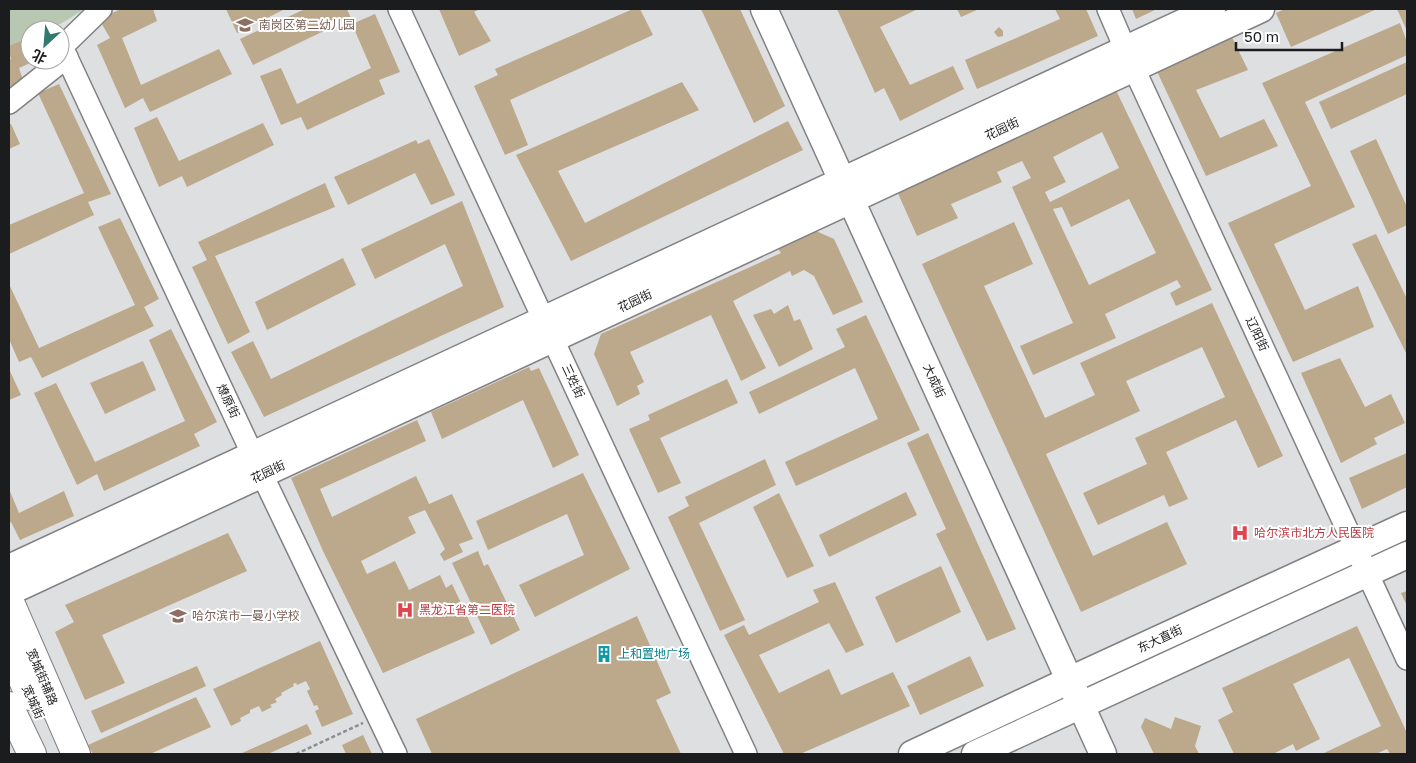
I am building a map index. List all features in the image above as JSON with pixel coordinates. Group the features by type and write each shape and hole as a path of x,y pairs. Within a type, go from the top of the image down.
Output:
{"highway":[{"name":"宽城街辅路","path":"9,600 76,754"},
{"name":"宽城街","path":"9,649 56,754"},
{"name":"宽城街","path":"9,706 32,754"},
{"path":"9,747 12,754"}],"main road":[{"name":"大成街","path":"764,9 855,187 1078,677 1089,702 1103,754"},
{"name":"大成街","path":"784,9 855,187"},
{"name":"花园街","path":"1130,58 1212,9"},
{"name":"花园街","path":"9,592 258,465 1130,58 1261,9"},
{"name":"花园街","path":"9,568 258,465"},
{"name":"东大直街","path":"912,754 1407,525"},
{"path":"975,754 1407,555"},
{"name":"大成街","path":"1089,702 1123,754"}],"street":[{"path":"70,45 101,9"},
{"name":"三姓街","path":"400,9 746,754"},
{"name":"辽阳街","path":"1108,9 1407,659"},
{"name":"燎原街","path":"70,65 396,754"},
{"path":"9,103 45,70"}],"path":[{"path":"296,754 378,716"}],"green space":[{"path":"9,9 84,9 67,20 20,20 20,41 9,48"}],"building":[{"path":"121,9 153,9 157,21 122,38 141,85 219,49 232,74 150,112 143,98 125,108 97,45 110,38 99,19"},
{"path":"226,9 285,9 237,33"},
{"path":"305,9 347,9 351,18 253,65 240,39"},
{"path":"439,9 480,9 474,12 491,41 459,56"},
{"path":"633,9 640,9 653,35 510,100 528,145 505,155 474,86 498,75 495,69"},
{"path":"701,9 740,9 785,106 754,123"},
{"path":"837,9 918,9 880,27 910,85 953,66 964,89 900,121 884,88 875,93"},
{"path":"957,9 979,9 961,17"},
{"path":"1055,9 1086,9 1098,36 977,89 965,60 1060,19"},
{"path":"1132,9 1157,9 1136,19"},
{"path":"1285,9 1377,9 1291,47 1276,13"},
{"path":"1397,9 1407,9 1407,31"},
{"path":"375,14 400,72 379,80 385,94 307,130 301,117 281,125 260,76 281,68 297,104 371,68 352,24"},
{"path":"1400,23 1407,42 1407,55 1305,102 1355,207 1274,244 1305,310 1358,286 1374,327 1293,362 1228,223 1311,186 1262,83"},
{"path":"999,27 1003,31 1003,36 998,37 994,32"},
{"path":"1229,31 1248,70 1196,90 1220,138 1264,119 1278,146 1206,176 1154,65"},
{"path":"20,41 19,68 23,80 9,87 9,60 11,59 9,46"},
{"path":"1407,62 1407,94 1331,129 1319,102"},
{"path":"682,82 699,110 558,171 585,223 788,121 803,150 571,261 516,155"},
{"path":"59,84 111,194 88,202 94,215 9,254 9,225 84,193 38,93"},
{"path":"1113,84 1212,290 1176,306 1170,293 1181,287 1177,280 1105,314 1116,338 1033,375 1020,346 1073,323 1012,187 1031,178 1022,161 997,172 1002,182 951,204 958,218 917,236 896,189","holes":["1102,132 1119,168 1050,202 1045,192 1066,182 1053,157","1129,199 1156,253 1089,285 1053,209 1062,207 1071,227"]},
{"path":"157,117 179,161 263,123 274,145 187,187 182,176 159,187 134,128"},
{"path":"9,124 11,124 20,144 9,149"},
{"path":"429,139 455,195 431,205 415,173 348,205 334,177 416,140 418,144"},
{"path":"1376,139 1407,207 1407,225 1388,234 1350,151"},
{"path":"325,183 335,207 215,256 250,332 228,344 192,267 207,260 198,242"},
{"path":"462,201 504,307 264,417 231,352 253,341 271,379 463,286 445,244 375,279 361,249"},
{"path":"120,218 159,299 144,307 154,326 42,378 31,357 19,362 9,339 9,284 39,348 135,305 98,227"},
{"path":"1014,222 1033,264 984,286 1045,418 1095,395 1080,363 1212,303 1283,456 1258,468 1236,420 1166,452 1188,499 1169,507 1164,495 1098,525 1083,493 1147,464 1135,438 1225,397 1202,347 1126,381 1140,411 1046,454 1093,556 1167,522 1187,564 1081,612 922,264"},
{"path":"816,231 834,239 863,302 833,315 814,276 804,270 792,276 790,271 733,301 766,368 741,381 711,315 630,352 644,382 637,386 640,394 617,406 594,354 601,334 781,253 777,247"},
{"path":"1376,234 1407,299 1407,355 1352,244"},
{"path":"343,258 356,285 267,330 255,302"},
{"path":"788,305 794,321 800,319 813,349 779,367 753,315 771,309 774,314"},
{"path":"866,315 920,430 796,486 785,462 878,419 855,368 759,414 749,392 845,347 836,329"},
{"path":"171,329 217,422 194,434 200,446 104,491 97,474 77,485 34,393 56,383 95,462 185,421 149,340"},
{"path":"1340,358 1365,407 1391,394 1405,423 1374,438 1377,444 1341,463 1301,373"},
{"path":"143,361 156,390 105,414 90,383"},
{"path":"529,367 531,371 539,368 579,455 553,468 523,400 442,439 431,412"},
{"path":"9,369 21,395 9,400"},
{"path":"727,379 738,403 660,438 681,483 658,493 629,429 650,420 648,415"},
{"name":"黑龙江省第二医院","path":"417,420 426,441 320,489 332,517 416,476 429,504 452,494 473,539 459,544 463,552 444,561 440,554 445,549 425,510 408,517 416,533 361,561 367,574 395,561 409,590 440,575 446,588 452,584 475,633 383,673 323,551 291,478"},
{"path":"928,433 1016,629 987,641 936,534 946,529 907,443"},
{"path":"1407,453 1407,487 1362,509 1349,478"},
{"path":"765,459 776,485 699,523 745,620 720,631 668,517 689,506 685,497"},
{"path":"583,473 630,569 535,617 519,585 584,555 567,514 488,550 476,521"},
{"path":"9,489 19,513 64,491 74,516 20,540 11,522 9,523"},
{"path":"906,492 917,515 829,557 819,535"},
{"path":"779,493 814,566 787,578 753,507"},
{"name":"哈尔滨市一曼小学校","path":"228,533 247,571 102,635 125,683 85,700 55,632 74,622 65,605"},
{"path":"478,551 484,566 488,564 520,630 491,645 452,563"},
{"path":"941,566 961,612 896,643 875,597"},
{"path":"835,582 864,645 846,653 829,623 759,655 779,693 829,669 841,695 893,672 910,706 800,754 784,754 724,635 744,625 749,635 819,602 813,590"},
{"path":"1407,591 1407,606 1401,593"},
{"name":"上和置地广场","path":"637,616 671,693 656,700 681,754 432,754 416,719"},
{"path":"1357,626 1407,733 1407,754 1390,754 1387,749 1376,754 1322,754 1381,726 1349,658 1293,684 1320,739 1296,751 1293,744 1273,754 1234,754 1218,720 1233,712 1222,688"},
{"path":"320,641 353,714 322,727 315,711 319,709 317,705 314,706 307,691 310,689 306,681 297,685 296,683 293,684 294,686 281,693 282,695 275,699 277,702 270,705 272,707 262,712 259,706 250,710 250,713 240,718 241,721 231,726 213,689"},
{"path":"970,656 984,686 920,715 907,686"},
{"path":"197,666 206,686 101,733 91,711"},
{"path":"196,697 211,727 150,754 93,754 88,745"},
{"path":"1175,717 1201,726 1195,746 1199,754 1154,754 1141,727 1145,718 1171,729"},
{"path":"307,724 312,734 268,754 240,754"},
{"path":"363,735 372,754 346,754 342,745"}],"place":[{"name":"南岗区第二幼儿园","path":"245,25"},
{"name":"哈尔滨市北方人民医院","path":"1240,533"},
{"name":"黑龙江省第二医院","path":"405,610"},
{"name":"哈尔滨市一曼小学校","path":"178,616"},
{"name":"上和置地广场","path":"604,654"}]}
